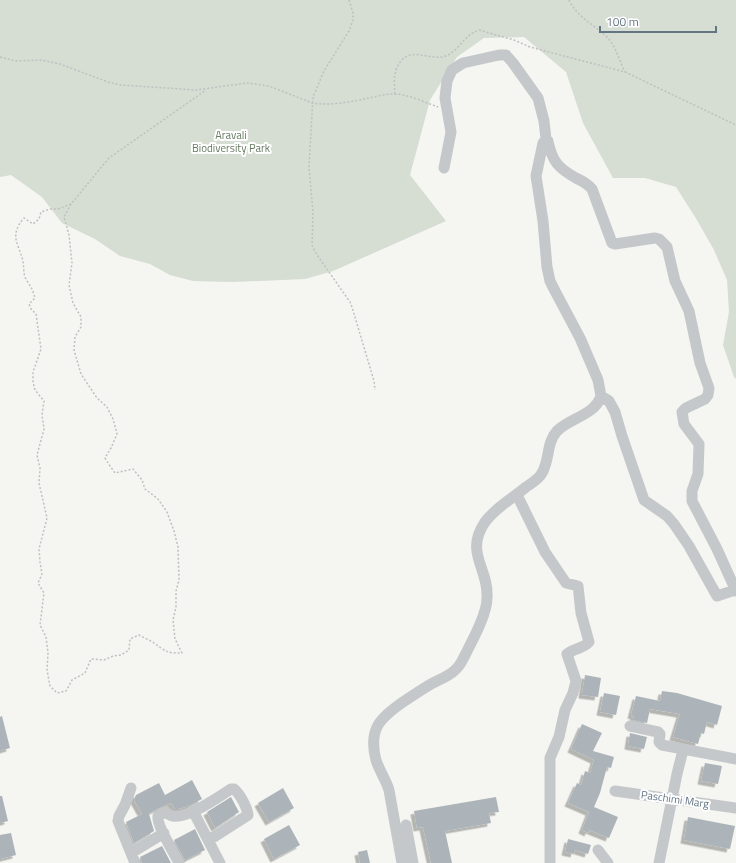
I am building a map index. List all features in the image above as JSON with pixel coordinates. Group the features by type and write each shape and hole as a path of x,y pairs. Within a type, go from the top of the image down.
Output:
{"street":[{"path":"444,168 451,132 445,98 447,81 452,70 463,63 498,55 506,55 538,98 544,121 546,139 557,165 564,171 586,183 592,189 612,243 614,244 655,238 659,239 667,247 675,281 689,311 700,363 709,388 708,395 705,399 686,408 682,412 684,424 699,444 698,474 692,491 692,501 717,549 736,591 717,596 689,546 674,524 666,516 644,500 613,407 605,398 601,396"},
{"path":"402,863 389,790 376,759 374,747 376,730 379,722 389,712 424,688 452,674 463,661 486,607 486,583 477,554 476,545 479,533 495,510 542,474 551,439 557,431 595,406 601,396 598,380 580,338 555,292 547,267 543,221 536,176 543,143 546,139"},
{"path":"516,495 545,552 566,583 578,586 582,613 589,642 586,646 569,651 566,654 576,681 573,693 565,710 559,736 550,758 550,863"},
{"path":"630,726 658,732 660,735 659,742 661,745 736,758"},
{"path":"659,863 683,750"},
{"path":"131,788 126,805 118,818 133,858 164,833"},
{"path":"180,863 157,820 158,816 165,812 174,816 184,815 231,789 234,789 237,792 248,815 209,840"},
{"name":"Paschimi Marg","path":"615,791 736,808"},
{"path":"193,811 220,863"},
{"path":"406,825 413,863"},
{"path":"598,850 608,863"}],"path":[{"path":"349,0 353,20 349,31 324,71 314,94 312,103 309,167 313,213 312,245 315,252 350,302 374,380 375,390"},
{"path":"569,0 576,12 607,37 613,45 625,72 736,125"},
{"path":"0,57 16,61 41,60 60,64 108,82 121,85 206,90 247,83 269,86 312,103 327,104 395,94 447,109"},
{"path":"71,204 58,209 50,209 41,212 39,219 32,224 24,218 18,225 15,235 23,261 25,278 32,288 35,298 29,304 31,309 36,314 41,349 33,372 33,382 35,390 44,401 42,415 44,429 37,455 40,468 38,483 47,518 39,549 42,574 38,583 44,593 40,625 46,637 48,653 47,670 50,686 57,693 66,691 72,680 85,673 91,659 104,660 113,656 121,655 129,650 130,639 139,635 163,650 171,653 182,653 175,638 173,620 176,607 176,591 179,580 178,547 174,531 167,512 158,499 145,489 142,480 133,469 115,472 105,458 112,448 117,434 113,419 107,407 97,398 81,374 74,350 75,337 81,326 81,317 74,302 69,285 72,263 69,235 64,217 71,204 108,158 206,90"}],"green space":[{"name":"Aravali Biodiversity Park","path":"0,0 736,0 736,379 723,345 729,312 727,280 714,250 697,220 676,187 645,178 613,178 583,123 566,72 524,37 484,38 457,57 430,100 410,175 446,221 333,271 305,279 233,282 193,281 170,275 150,264 120,256 95,239 62,223 42,197 11,175 0,177"}],"building":[{"path":"585,675 601,678 598,697 582,695"},
{"path":"662,691 677,693 722,706 717,725 707,722 704,734 701,733 698,744 673,737 680,714 650,709 647,723 633,720 634,716 631,715 636,696 660,701"},
{"path":"604,693 620,696 616,715 600,712"},
{"path":"2,716 10,748 0,751 0,717"},
{"path":"582,724 602,733 593,751 614,757 611,768 607,767 600,793 594,807 618,817 609,838 589,830 588,833 582,830 589,812 568,803 577,783 581,785 585,771 590,773 594,760 571,749"},
{"path":"630,733 647,737 644,749 628,746"},
{"path":"705,763 722,766 718,784 701,781"},
{"path":"192,780 202,799 189,806 178,809 175,809 171,803 155,810 149,814 154,831 134,843 126,822 142,814 134,800 136,795 159,783 165,795"},
{"path":"283,788 294,808 269,822 258,803"},
{"path":"0,796 2,796 8,821 0,823"},
{"path":"231,797 239,812 215,828 207,812"},
{"path":"496,797 499,812 489,813 491,823 445,831 452,863 431,863 423,827 417,828 414,811"},
{"path":"688,817 735,826 730,849 684,840"},
{"path":"289,825 300,845 274,859 264,839"},
{"path":"195,829 205,850 185,860 174,840"},
{"path":"11,833 16,855 0,859 0,835"},
{"path":"568,839 591,845 588,854 575,850 574,854 565,852"},
{"path":"162,846 171,863 142,863 140,857"},
{"path":"367,850 370,863 360,863 358,852"}]}
